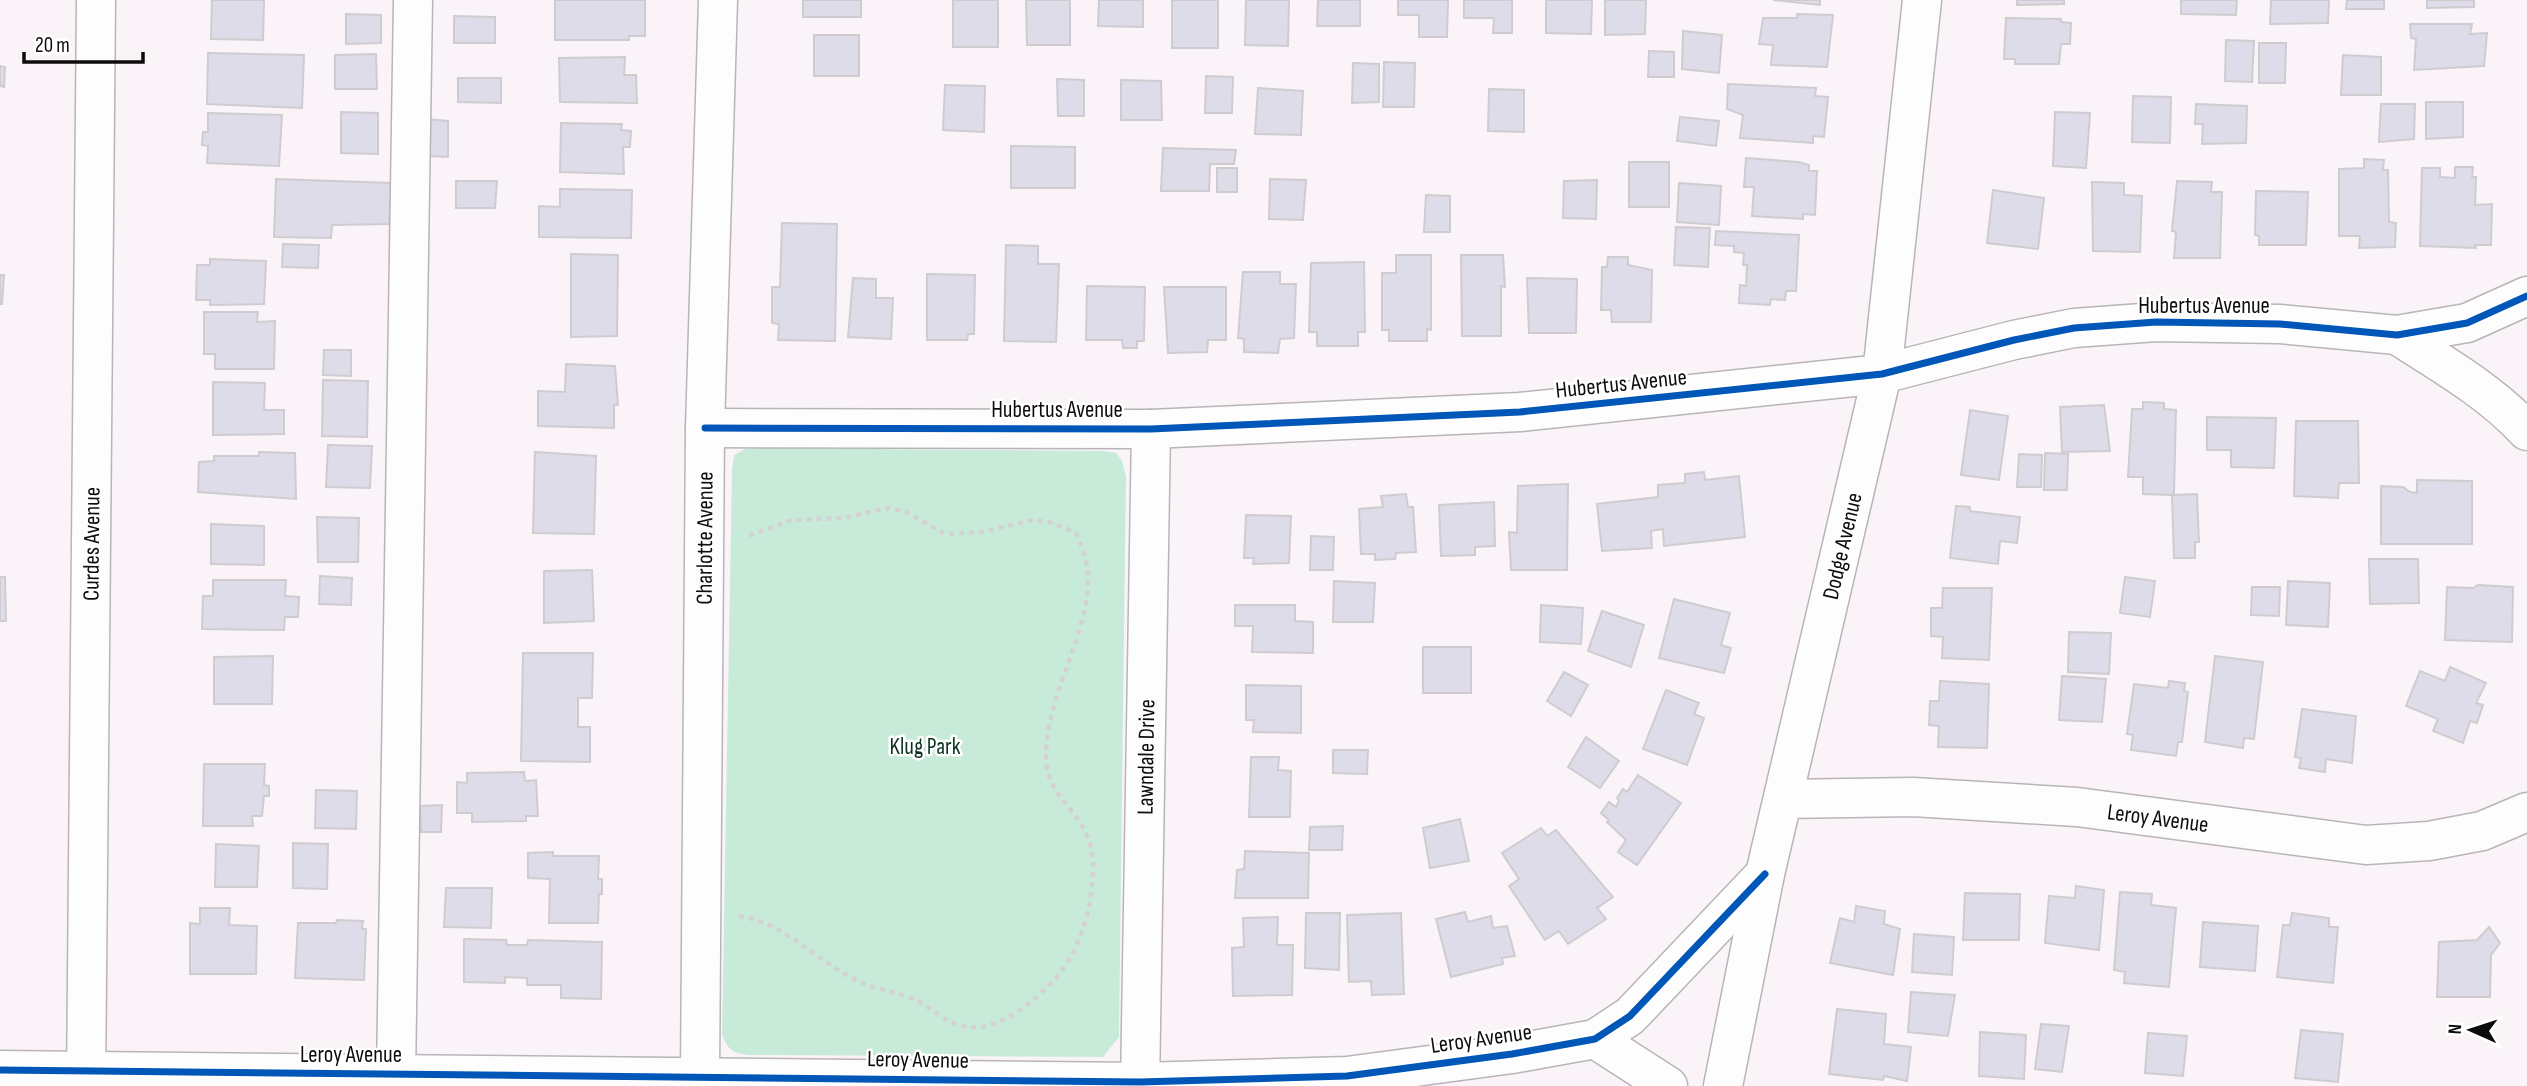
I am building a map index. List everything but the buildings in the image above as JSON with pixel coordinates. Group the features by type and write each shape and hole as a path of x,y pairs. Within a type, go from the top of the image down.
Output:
{"street":[{"name":"Curdes Avenue","path":"86,1080 96,0"},
{"path":"396,1074 413,0"},
{"name":"Charlotte Avenue","path":"700,1075 705,428 718,0"},
{"name":"Dodge Avenue","path":"1723,1086 1765,874 1882,374 1922,0"},
{"name":"Hubertus Avenue","path":"705,428 1151,429 1520,412 1882,374 2014,340 2074,328 2156,322 2280,324 2397,335 2467,323 2527,296"},
{"name":"Hubertus Avenue","path":"2397,335 2469,382 2513,416 2527,432"},
{"name":"Lawndale Drive","path":"1140,1084 1151,429"},
{"name":"Leroy Avenue","path":"1783,799 1913,797 2077,807 2366,845 2429,841 2482,831 2527,812"},
{"name":"Leroy Avenue","path":"0,1070 86,1080 396,1074 700,1075 1140,1084 1347,1076 1595,1040 1630,1016 1765,874"},
{"path":"1595,1040 1668,1086"}],"path":[{"path":"737,915 772,924 856,980 915,999 957,1025 983,1027 1009,1017 1033,1000 1066,963 1092,903 1094,864 1093,845 1087,831 1054,789 1047,771 1045,755 1053,702 1075,642 1089,582 1087,555 1075,532 1049,522 1033,520 981,532 945,534 906,512 889,508 843,518 792,520 745,537"}],"green space":[{"name":"Klug Park","path":"745,449 1105,451 1116,453 1122,461 1126,476 1119,1037 1103,1057 748,1055 734,1051 726,1043 722,1034 732,470 734,455"}],"cycle path":[{"path":"705,428 1151,429 1520,412 1882,374 2014,340 2074,328 2156,322 2280,324 2397,335 2467,323 2527,296"},
{"path":"0,1070 1140,1082 1347,1076 1512,1054 1595,1039 1630,1016 1765,874"}]}
